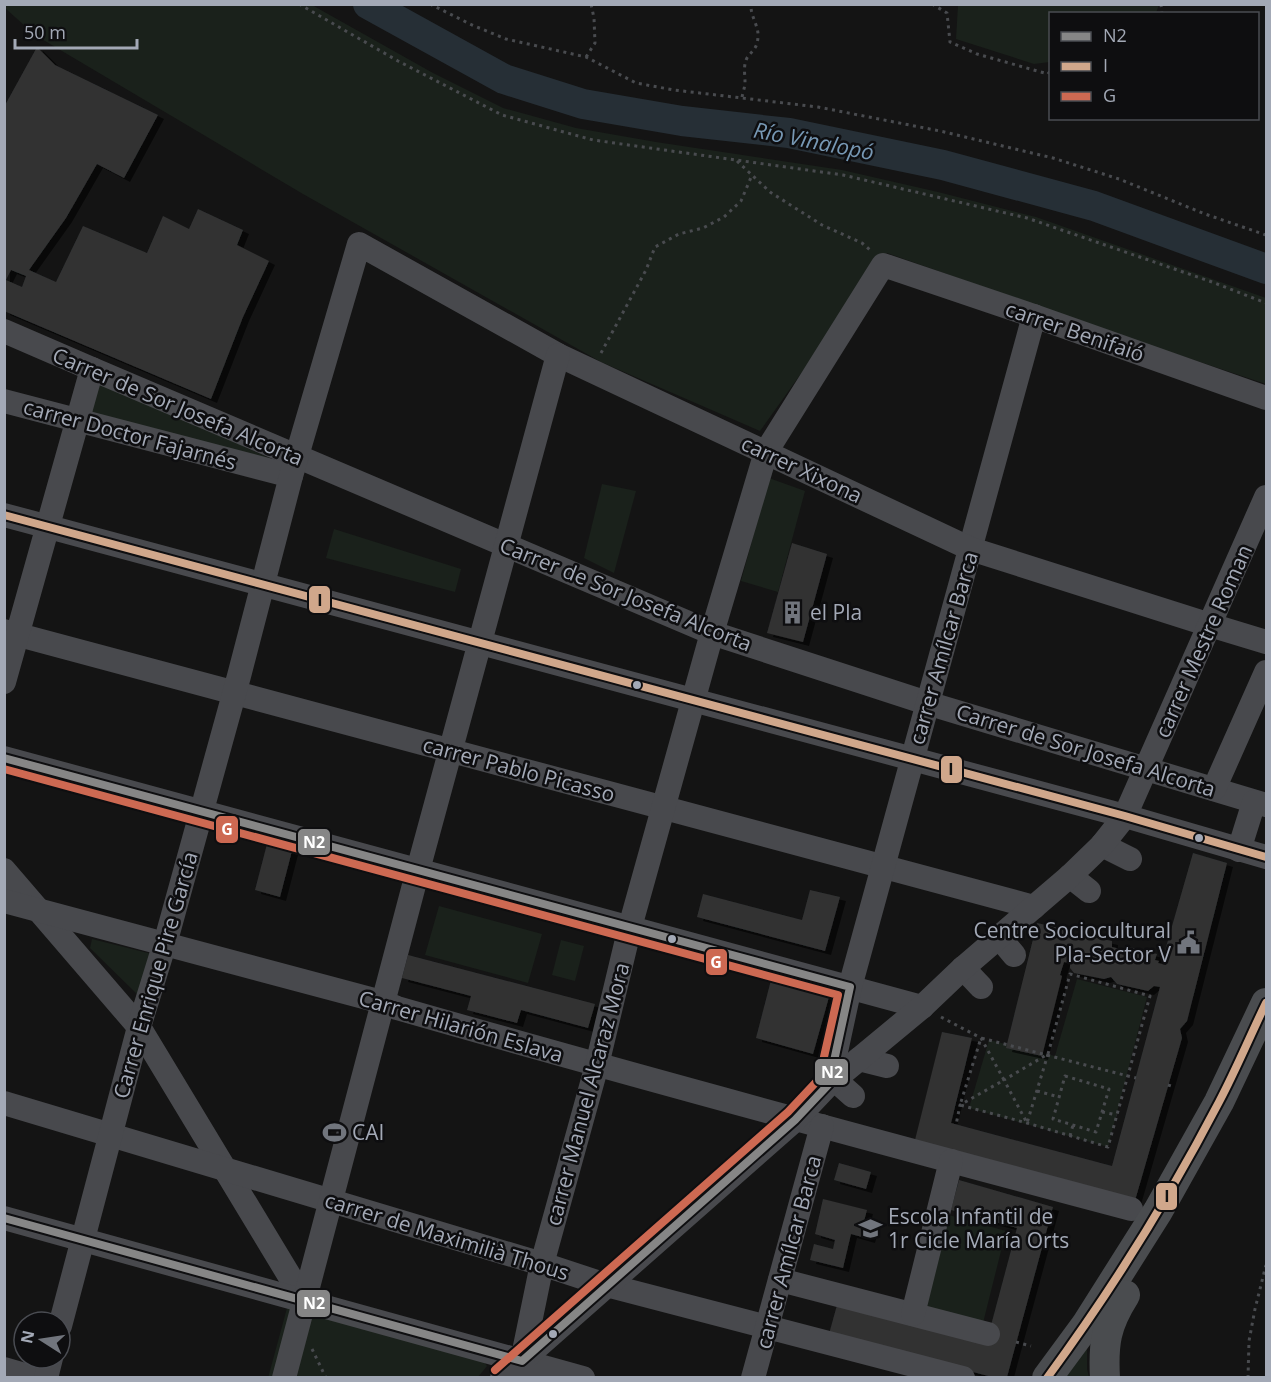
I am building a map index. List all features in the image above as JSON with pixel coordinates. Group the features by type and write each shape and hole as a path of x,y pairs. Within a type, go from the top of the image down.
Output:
{"main road":[{"path":"1047,1377 1086,1325 1158,1211 1219,1102 1266,1003"},
{"path":"1105,1377 1105,1343 1114,1312 1183,1204 1266,1050"}],"street":[{"name":"carrer Xixona","path":"359,244 558,355 971,549 1266,642"},
{"name":"Carrer Enrique Pire García","path":"64,1310 139,1027 234,692 294,466 359,244"},
{"name":"carrer Benifaió","path":"883,265 1266,398"},
{"name":"carrer Manuel Alcaraz Mora","path":"522,1369 542,1264 597,1065 630,927 712,633 766,452 883,265"},
{"name":"carrer Amílcar Barca","path":"832,1082 850,987 1034,316"},
{"name":"Carrer de Sor Josefa Alcorta","path":"4,331 92,369 294,466 506,546 712,633 927,703 1260,804"},
{"path":"284,1377 382,1002 558,355"},
{"path":"4,682 11,633 48,527 92,369"},
{"name":"carrer Doctor Fajarnés","path":"4,401 78,421 294,466"},
{"name":"carrer Mestre Roman","path":"502,1377 522,1369 606,1285 795,1120 832,1082 963,968 1007,946 1034,907 1102,845 1125,816 1266,497"},
{"path":"4,515 1125,816 1266,857"},
{"name":"carrer Pablo Picasso","path":"11,633 1034,907"},
{"path":"1214,789 1266,672"},
{"path":"4,758 922,1006"},
{"path":"1239,850 1260,804"},
{"path":"1102,845 1130,859"},
{"path":"4,870 139,1027 225,1170 278,1271 304,1300"},
{"path":"1070,876 1089,891"},
{"name":"Carrer Hilarión Eslava","path":"4,901 382,1002 795,1120 1131,1209"},
{"path":"963,968 981,987"},
{"path":"859,1059 887,1066"},
{"path":"832,1082 853,1096"},
{"name":"carrer de Maximilià Thous","path":"4,1103 606,1285 963,1377"},
{"name":"carrer Amílcar Barca","path":"753,1377 822,1126"},
{"path":"913,1314 951,1161"},
{"path":"4,1218 304,1300 522,1369 583,1377"},
{"path":"780,1280 988,1334"},
{"path":"4,1369 35,1377"}],"path":[{"path":"298,4 398,61 502,115 593,140 843,175 1027,218 1266,303"},
{"path":"430,4 506,39 586,57 636,82 674,90 818,107 940,131 1053,158 1119,179 1205,214 1266,235"},
{"path":"586,57 595,43 591,4"},
{"path":"742,97 747,58 756,49 758,37 750,11 751,4"},
{"path":"932,4 947,13 950,42 976,54 1049,72"},
{"path":"735,160 770,192 822,225 862,243 878,257 883,265"},
{"path":"592,371 656,247 679,234 703,228 724,217 741,201 752,175"},
{"path":"960,1105 1108,1147 1150,996 1070,974 1027,1123"},
{"path":"922,1006 981,1038 1136,1077"},
{"path":"981,1038 1027,1123"},
{"path":"956,1125 981,1038"},
{"path":"960,1105 1048,1054"},
{"path":"1065,1076 1109,1089 1102,1112 1096,1132 1053,1119 1065,1076"},
{"path":"1036,1091 1059,1097"},
{"path":"1102,1112 1117,1115"},
{"path":"1070,1136 1073,1125"},
{"path":"1248,1377 1248,1341 1266,1265"},
{"path":"1016,1342 1030,1346"}],"shaded area":[{"path":"5,4 312,5 433,73 503,108 576,128 842,170 1036,217 1266,298 1266,384 887,253 760,431 601,362 303,194 35,35 5,8"},
{"path":"958,4 1159,5 1156,12 1049,12 1049,62 1034,64 956,39"},
{"path":"98,378 286,466 89,413"},
{"path":"769,478 805,491 778,592 741,581"},
{"path":"602,484 636,491 614,573 584,558"},
{"path":"334,529 461,569 455,592 326,558"},
{"path":"439,906 542,934 528,983 425,955"},
{"path":"92,939 152,954 139,996 90,948"},
{"path":"561,940 584,946 575,981 552,975"},
{"path":"1077,979 1147,997 1108,1147 969,1108 989,1040 1055,1056"},
{"path":"945,1214 1006,1231 982,1327 918,1311"},
{"path":"287,1308 481,1358 487,1366 478,1377 268,1378"},
{"path":"1087,1340 1089,1377 1059,1378"}],"building":[{"path":"37,47 55,65 158,115 124,178 97,164 66,218 29,270 56,282 83,226 147,253 163,216 189,229 198,209 243,230 237,245 269,261 243,317 211,399 4,311 4,107","holes":["11,270 26,276 22,287 6,280"]},
{"name":"el Pla","path":"792,543 827,554 803,642 767,633"},
{"path":"267,844 292,851 280,897 255,890"},
{"path":"1193,853 1227,863 1187,1021 1180,1029 1182,1038 1134,1204 914,1144 942,1032 972,1038 951,1123 1112,1166 1160,987 1154,986 1148,991 1117,984 1111,977 1104,979 1074,973 1070,968 1070,963 1064,962 1042,1056 1006,1048 1037,923 1073,931 1072,937 1083,939 1085,935 1112,941 1112,947 1124,950 1125,946 1157,954 1155,960 1166,965 1169,955 1164,954"},
{"path":"810,890 840,897 825,951 697,917 703,894 802,920"},
{"path":"408,955 595,1004 588,1028 521,1010 517,1023 467,1010 471,996 402,978"},
{"path":"771,980 829,997 813,1054 756,1038"},
{"path":"839,1163 871,1172 866,1189 834,1180"},
{"path":"959,1180 1053,1207 1007,1377 992,1377 829,1334 837,1305 986,1344 1017,1228 951,1210"},
{"path":"823,1199 867,1210 863,1225 872,1227 869,1239 851,1234 843,1268 810,1260 814,1244 833,1249 835,1240 815,1234"}],"waterway":[{"name":"Río Vinalopó","path":"368,4 504,79 583,104 682,121 789,133 943,165 1094,206 1266,269"}],"transit line":[{"name":"I","path":"4,515 1125,816 1266,857"},
{"name":"N2","path":"4,758 850,987 829,1084 795,1120 522,1361 4,1218"},
{"name":"G","path":"4,769 838,995 819,1079 788,1112 495,1370"},
{"name":"I","path":"1047,1378 1116,1278 1159,1209 1225,1090 1266,1003"}],"place":[{"name":"el Pla","path":"792,612"},
{"name":"Centre Sociocultural Pla-Sector V","path":"1189,942"},
{"name":"CAI","path":"334,1132"},
{"name":"Escola Infantil de 1r Cicle María Orts","path":"870,1228"}]}
